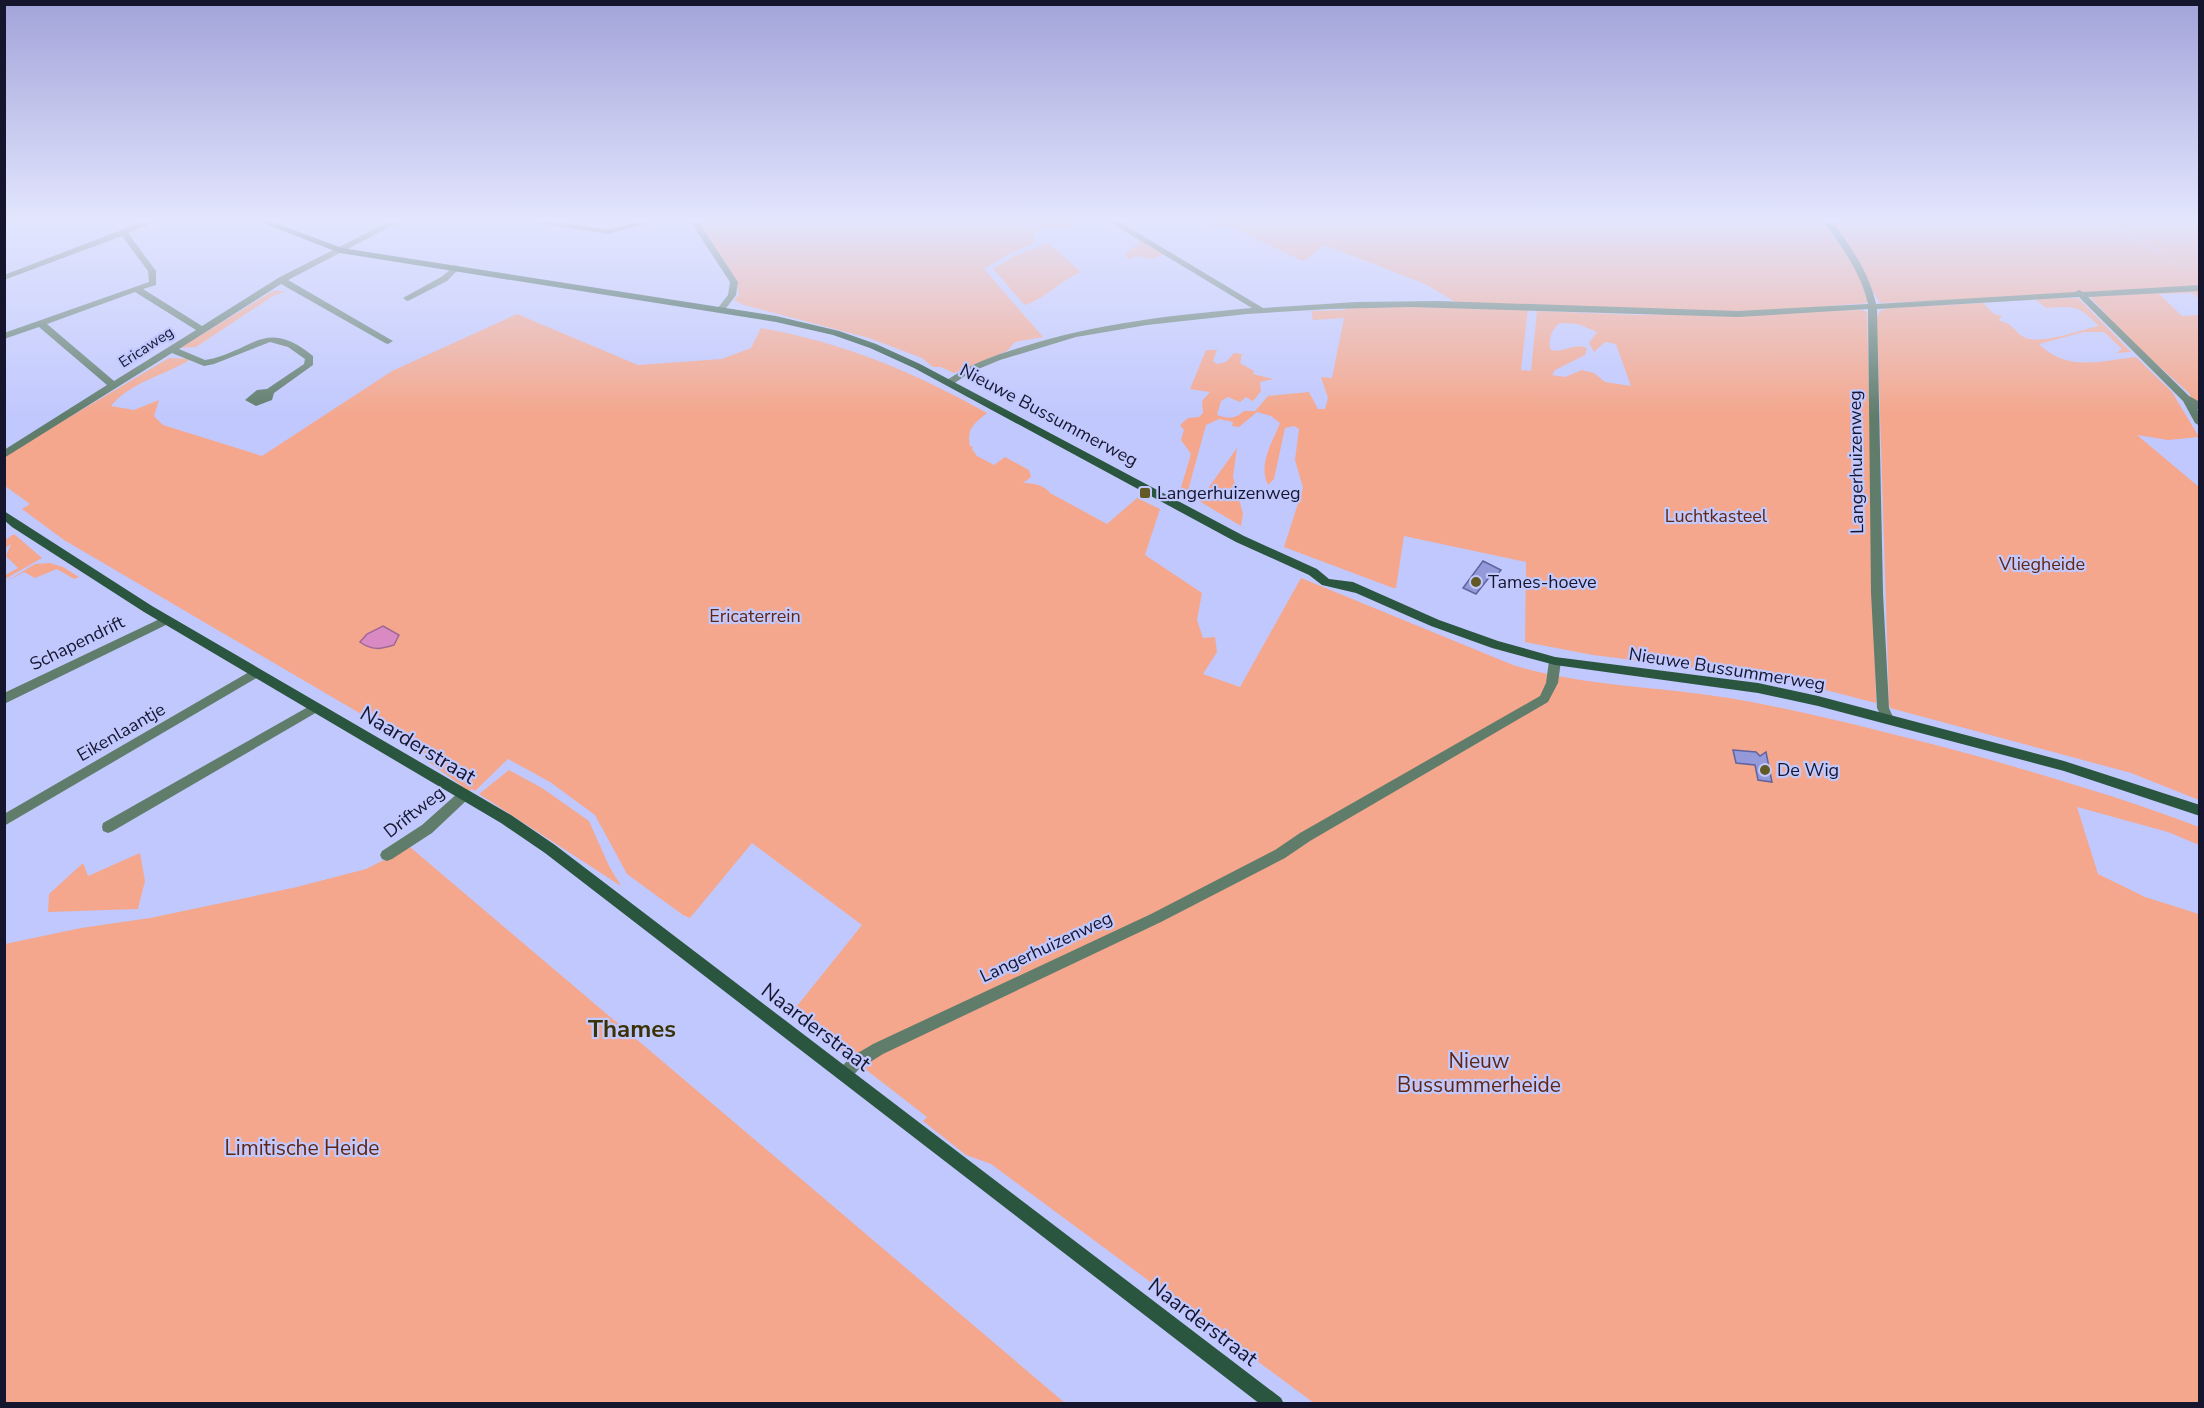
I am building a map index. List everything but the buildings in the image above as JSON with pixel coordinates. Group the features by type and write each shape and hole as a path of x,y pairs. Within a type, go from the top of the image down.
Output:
{"main road":[{"name":"Nieuwe Bussummerweg","path":"545,284 609,295 724,306 836,333 873,346 950,382 1240,539 1313,572 1326,582 1355,590 1496,645 1555,661 1758,688 1887,717 2064,766 2199,811"},
{"name":"Naarderstraat","path":"4,514 166,620 463,796 506,819 550,849 1275,1404"}],"street":[{"path":"4,336 151,284"},
{"name":"Ericaweg","path":"4,455 275,284"},
{"path":"288,284 388,341"},
{"path":"407,298 435,284"},
{"path":"724,306 734,290 734,284"},
{"path":"1217,284 1261,310"},
{"name":"Langerhuizenweg","path":"1865,284 1872,307 1877,593 1883,708 1887,717"},
{"path":"950,382 975,365 1051,340 1106,327 1261,310 1346,305 1437,304 1671,314 1738,314 2079,292 2199,288"},
{"path":"136,289 201,329"},
{"path":"2079,292 2186,398 2199,407"},
{"path":"40,323 114,386"},
{"path":"171,349 204,363 218,360 269,339 297,346 310,358 308,365 269,392"},
{"path":"2186,398 2199,423"},
{"name":"Schapendrift","path":"4,699 166,620"},
{"name":"Langerhuizenweg","path":"845,1074 854,1064 878,1048 1156,918 1280,854 1305,837 1544,699 1552,684 1555,661"},
{"name":"Eikenlaantje","path":"4,821 256,673"},
{"path":"108,827 315,708"},
{"name":"Driftweg","path":"387,855 427,829 463,796"}],"green space":[{"path":"737,284 997,284 1043,337 1015,342 1007,351 954,373 941,367 933,367 922,358 869,338 744,305 734,300 739,295"},
{"path":"1006,284 1061,284 1040,298 1025,305"},
{"path":"1425,284 1862,284 1868,303 1753,312 1457,303"},
{"path":"1868,284 2199,284 2199,299 2192,293 2159,294 2182,316 2199,315 2199,403 2130,340 2090,297 2099,295 1880,303"},
{"path":"273,291 286,291 273,296 196,347 180,348"},
{"name":"Vliegheide","path":"2078,298 2131,352 2116,353 2122,349 2104,332 2084,332 2039,344 2050,353 2073,361 2097,362 2136,357 2172,392 2199,437 2168,440 2137,435 2199,487 2199,800 2131,773 1890,708 1877,317 1880,311 1888,308 1983,303 1994,314 2002,316 1999,320 2010,325 2023,337 2043,339 2099,326 2076,308 2046,308 2035,299"},
{"name":"Luchtkasteel","path":"1347,304 1528,308 1521,370 1531,371 1537,311 1638,315 1862,310 1867,312 1876,703 1783,679 1593,655 1525,642 1526,562 1404,536 1396,588 1393,588 1284,547 1303,488 1295,460 1299,429 1294,426 1285,428 1274,479 1268,485 1265,477 1265,461 1280,423 1271,416 1257,412 1239,427 1232,426 1233,422 1219,419 1206,425 1187,494 1180,491 1191,454 1181,440 1184,430 1180,425 1188,418 1199,417 1203,413 1202,401 1210,392 1190,389 1206,350 1217,350 1213,361 1217,364 1226,362 1234,353 1242,354 1240,363 1254,371 1253,374 1273,379 1260,382 1261,391 1253,401 1246,397 1240,402 1228,397 1221,401 1217,415 1235,417 1244,411 1255,411 1268,396 1309,392 1318,409 1325,409 1328,398 1321,377 1332,378 1344,318 1313,320 1311,311 1345,310","holes":["1560,323 1578,324 1597,332 1589,343 1594,352 1605,342 1616,344 1631,386 1605,382 1594,373 1582,370 1565,377 1552,375 1555,370 1585,355 1587,348 1582,346 1556,351 1551,350 1550,347 1551,335 1557,325"]},
{"path":"517,314 638,365 722,359 751,348 761,328 850,350 906,372 960,398 987,413 970,430 970,446 973,447 977,456 994,465 1005,457 1029,470 1031,477 1023,483 1041,486 1107,524 1137,498 1160,509 1145,555 1202,593 1197,620 1203,638 1215,637 1217,652 1203,674 1240,687 1301,578 1513,665 1542,673 1600,683 1717,696 1836,720 2039,774 2199,827 2199,845 2168,832 2077,807 2098,874 2145,897 2199,914 2199,1403 1314,1403 991,1164 966,1155 923,1121 927,1117 793,1011 862,925 752,843 690,918 683,915 627,874 595,815 550,782 508,759 475,791 472,789 469,791 422,757 429,757 414,745 64,540 22,509 30,504 5,486 4,456 169,358 191,359 138,385 111,406 134,410 159,400 154,416 163,425 262,456 392,371"},
{"path":"1237,448 1233,477 1243,514 1241,526 1199,501"},
{"path":"14,534 42,558 5,579 5,575 18,568 6,556 11,544 5,548 5,540"},
{"path":"50,563 63,567 79,577 74,579 57,569 35,578 24,572 5,582 35,564"},
{"path":"509,770 542,788 589,821 609,866 621,886 479,794"},
{"name":"Limitische Heide","path":"410,847 1065,1403 5,1404 5,944 81,928 150,918 297,887 366,869"},
{"path":"140,853 145,881 138,909 48,912 49,894 83,863 88,876"}],"shaded area":[{"path":"383,626 399,635 394,645 377,648 360,642 367,634"}],"place":[{"name":"Langerhuizenweg","path":"1145,493"},
{"name":"Tames-hoeve","path":"1476,582"},
{"name":"De Wig","path":"1765,770"}],"district":[{"name":"Thames","path":"632,1029"}],"park label":[{"name":"Ericaterrein","path":"755,616"},
{"name":"Nieuw Bussummerheide","path":"1479,1073"}]}
